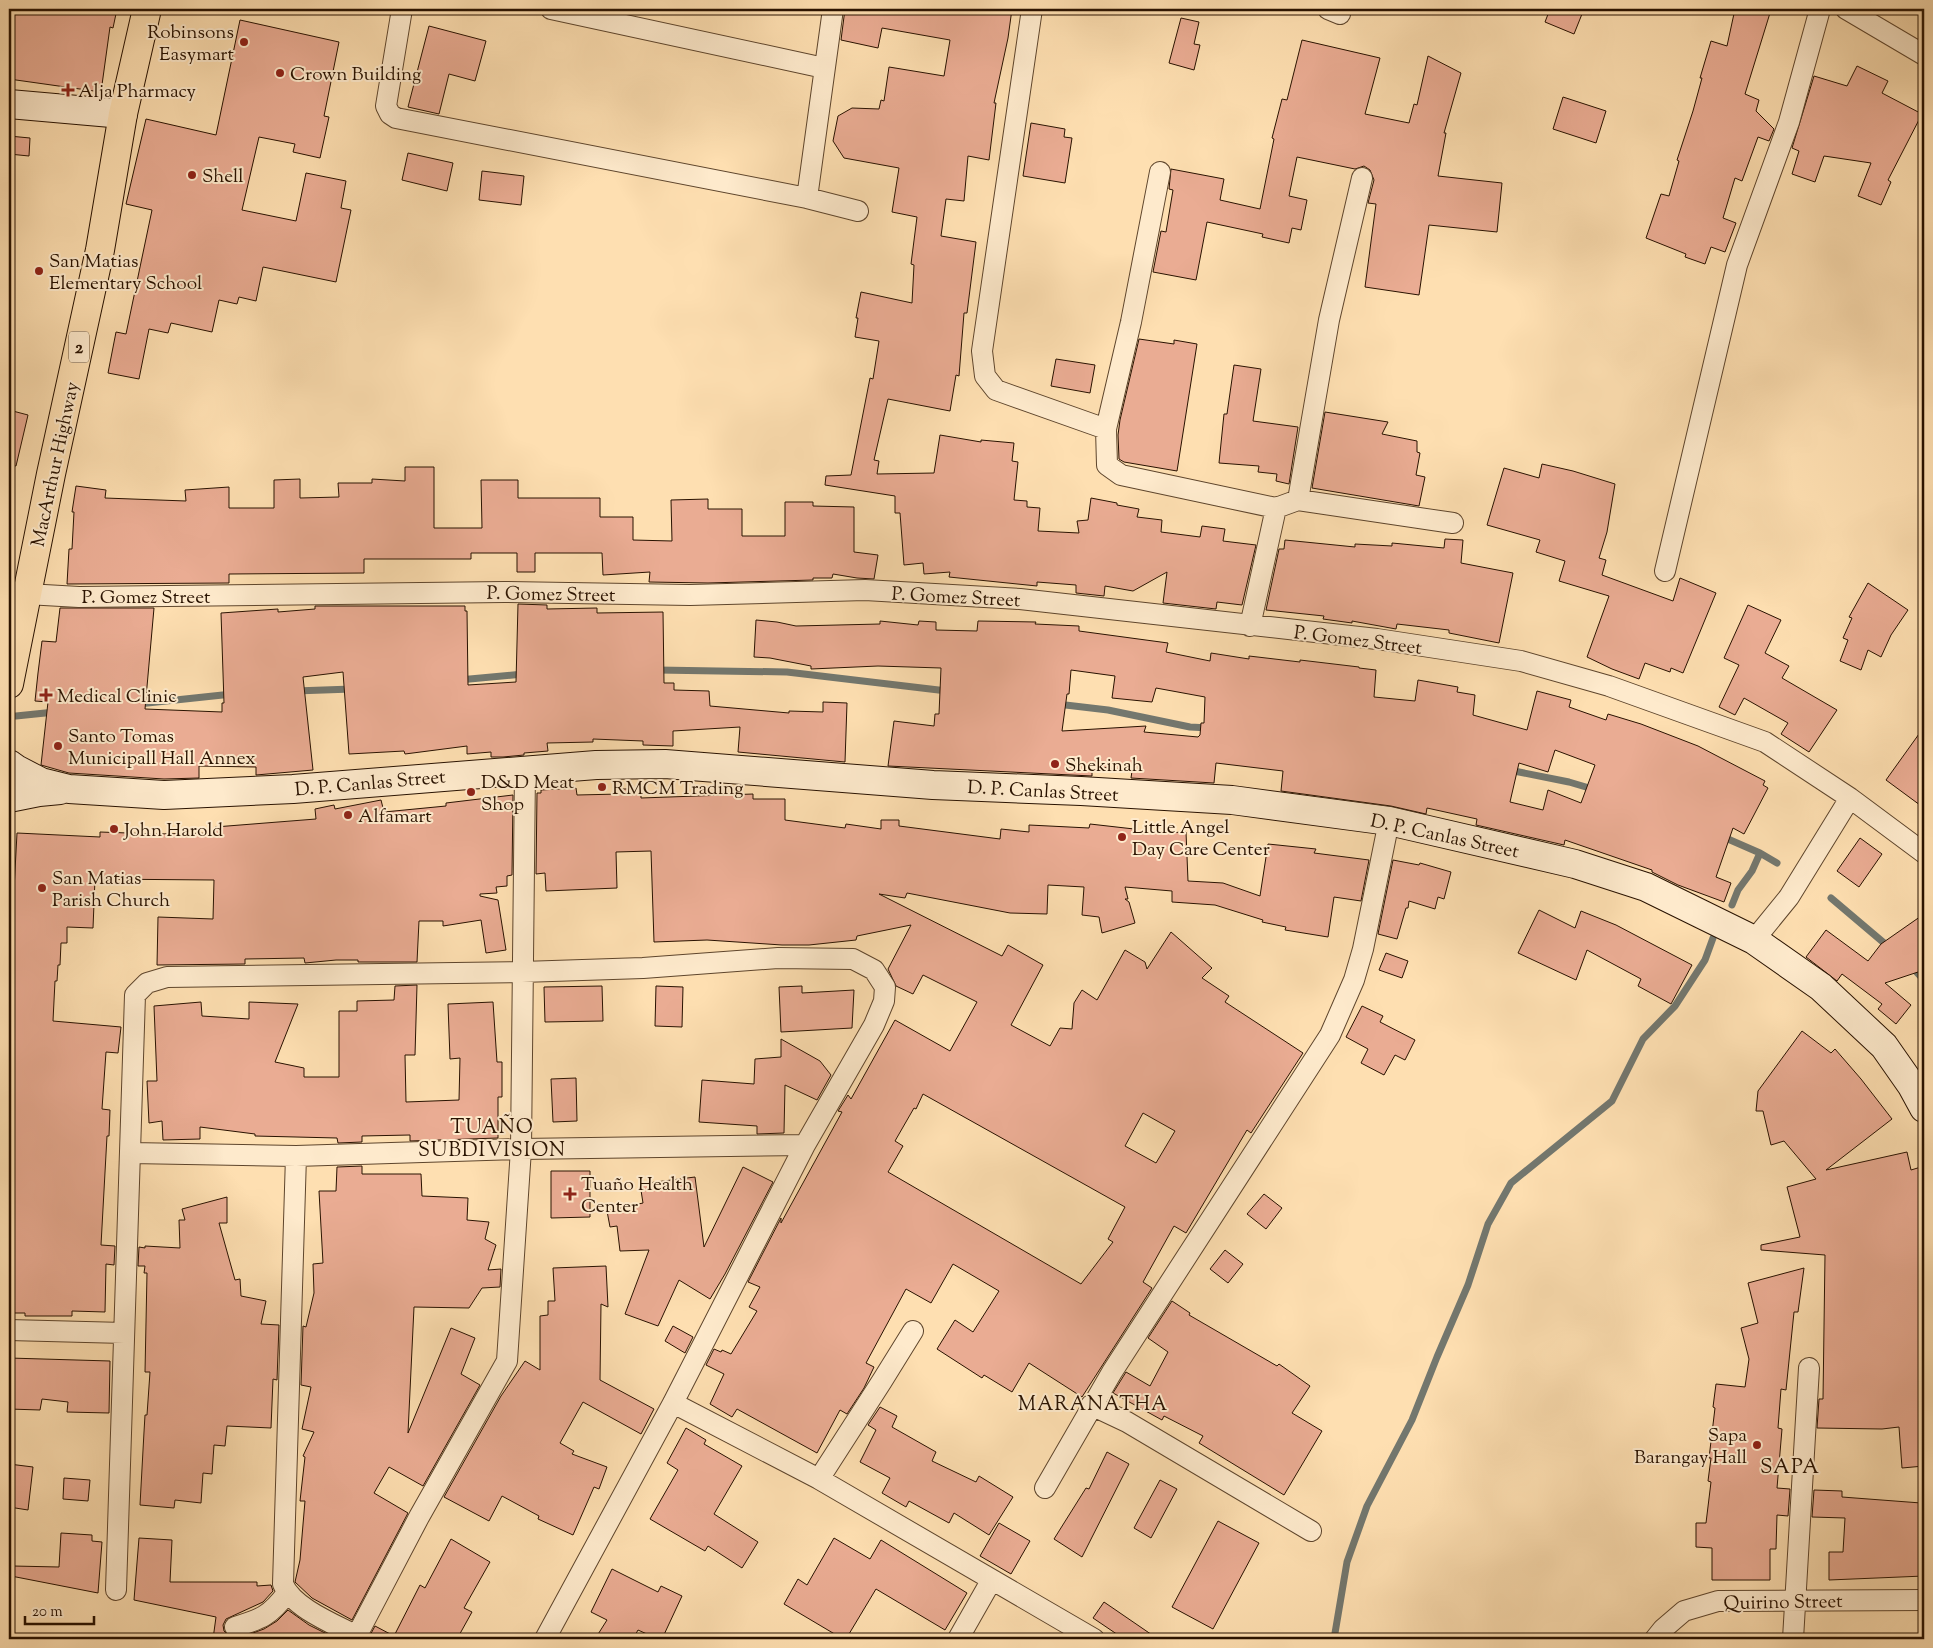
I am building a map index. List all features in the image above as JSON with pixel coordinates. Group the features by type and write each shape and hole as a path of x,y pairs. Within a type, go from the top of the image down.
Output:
{"highway":[{"name":"MacArthur Highway","path":"9,684 18,592 51,474 100,250 124,114 146,9"}],"main road":[{"path":"9,104 124,114"},
{"name":"D. P. Canlas Street","path":"9,764 16,770 41,782 70,789"},
{"name":"D. P. Canlas Street","path":"9,798 39,792 70,789 174,794 293,789 596,765 665,764 933,785 1232,800 1389,821 1575,864 1646,887 1754,940 1821,987 1884,1046 1912,1086 1924,1108"}],"street":[{"path":"402,9 386,106 390,114 396,118 807,198 858,211"},
{"path":"551,9 824,68"},
{"path":"807,198 833,9"},
{"path":"1032,9 982,351 985,376 996,390 1106,429"},
{"path":"1665,571 1737,265 1788,122 1820,9"},
{"path":"1846,9 1924,55"},
{"path":"1160,172 1131,322 1106,429 1107,465 1121,475 1276,508 1298,500 1453,523"},
{"path":"1298,500 1329,320 1362,178"},
{"path":"1250,626 1276,508"},
{"name":"P. Gomez Street","path":"18,592 78,597 504,592 690,595 865,590 1020,599 1377,639 1521,661 1610,686 1765,742 1850,798 1924,853"},
{"path":"296,1156 283,1584 287,1593 303,1607 356,1638 420,1517 507,1360 521,1149 525,770"},
{"path":"1754,940 1790,897 1850,798"},
{"path":"1045,1488 1091,1405 1330,1035 1354,980 1363,949 1389,821"},
{"path":"116,1590 135,994 146,983 167,977 522,972 643,968 778,958 853,959 874,970 884,987 884,1001 874,1025 805,1145 673,1403 545,1639"},
{"path":"131,1153 296,1156 521,1149 805,1145"},
{"path":"9,1330 124,1333"},
{"path":"819,1479 913,1331"},
{"path":"1793,1639 1809,1368"},
{"path":"673,1403 819,1479 991,1581 1094,1639"},
{"path":"1091,1405 1127,1422 1311,1531"},
{"path":"958,1639 991,1581"},
{"path":"235,1628 261,1618 276,1609 287,1593"},
{"name":"Quirino Street","path":"1655,1639 1663,1629 1684,1611 1718,1601 1924,1600"}],"building":[{"path":"9,9 117,9 113,28 110,27 101,92 9,79"},
{"path":"845,9 1012,9 1008,38 994,103 996,103 989,160 968,156 964,201 946,199 941,236 976,242 967,313 964,313 959,376 956,375 950,411 888,399 874,460 879,461 877,474 934,473 940,435 981,442 981,440 1014,443 1012,461 1018,462 1014,500 1027,501 1027,507 1040,508 1038,531 1079,533 1077,521 1088,520 1091,498 1139,509 1137,517 1162,520 1161,532 1200,537 1202,526 1225,529 1223,541 1256,545 1242,605 1217,602 1216,609 1163,603 1167,572 1133,591 1105,586 1104,596 1076,593 1076,585 1037,582 1037,586 949,577 950,572 924,574 923,563 904,565 900,513 895,513 895,496 825,485 826,476 851,475 870,378 873,379 879,341 855,337 858,318 856,318 861,292 912,303 914,265 911,264 917,217 892,212 899,168 844,158 833,141 838,116 852,108 879,109 881,100 884,101 889,67 944,76 950,40 882,28 878,48 841,40"},
{"path":"1550,9 1584,9 1574,34 1545,22"},
{"path":"1735,9 1750,9 1770,13 1745,94 1759,100 1756,111 1774,129 1769,141 1758,137 1742,181 1735,178 1723,218 1736,223 1725,252 1711,247 1705,264 1685,257 1686,254 1646,238 1661,194 1669,196 1679,161 1677,160 1693,111 1711,41 1727,46"},
{"path":"1181,18 1199,22 1194,44 1200,45 1194,70 1169,63"},
{"path":"240,20 339,42 324,116 329,117 320,158 293,152 295,144 259,137 242,210 296,221 306,173 346,181 341,208 351,210 336,282 263,267 256,301 239,297 237,304 219,300 212,332 171,323 168,333 149,329 139,379 108,373 116,332 126,334 152,210 126,204 146,119 216,135"},
{"path":"429,26 486,41 475,81 449,74 439,114 408,107"},
{"path":"1302,40 1380,58 1365,114 1409,123 1414,104 1417,105 1428,56 1461,73 1444,133 1446,133 1438,176 1502,183 1497,232 1429,225 1419,295 1365,287 1376,204 1368,203 1374,180 1370,170 1364,166 1355,169 1297,157 1289,196 1307,200 1301,230 1292,228 1289,243 1262,237 1263,234 1207,222 1196,280 1153,272 1161,231 1166,232 1173,190 1169,189 1171,169 1224,179 1220,200 1260,209 1274,139 1272,138 1282,99 1287,100"},
{"path":"1857,66 1888,81 1882,93 1922,114 1888,180 1891,182 1881,205 1858,196 1871,163 1824,156 1815,182 1792,174 1799,151 1792,148 1814,76 1847,86"},
{"path":"1563,97 1606,111 1596,143 1553,129"},
{"path":"1031,123 1065,129 1064,137 1072,138 1065,183 1023,176"},
{"path":"9,136 30,138 29,156 9,154"},
{"path":"408,153 453,163 447,191 402,180"},
{"path":"482,171 524,176 521,205 479,200"},
{"path":"1139,339 1174,344 1174,340 1197,344 1177,471 1124,462 1119,459 1118,435 1120,420"},
{"path":"1056,359 1095,365 1090,393 1051,386"},
{"path":"1234,365 1261,369 1253,421 1298,427 1289,484 1276,481 1277,474 1258,472 1259,466 1219,463 1224,414 1227,414"},
{"path":"9,410 28,415 16,466 9,465"},
{"path":"1325,412 1388,422 1382,434 1417,441 1417,452 1420,453 1416,475 1425,477 1419,506 1312,488"},
{"path":"1542,464 1615,484 1607,532 1599,558 1606,560 1602,575 1673,601 1680,578 1716,593 1683,673 1671,668 1670,672 1645,663 1639,679 1587,657 1609,596 1559,581 1565,561 1536,552 1540,540 1487,525 1504,468 1539,478"},
{"path":"405,467 434,467 434,528 482,528 481,480 518,480 518,498 600,498 600,517 633,517 633,540 672,541 671,500 708,499 708,509 742,509 742,536 785,536 785,502 813,502 813,506 854,507 854,552 878,555 874,579 833,574 832,578 813,578 813,580 708,583 649,582 650,572 603,575 602,553 535,553 535,572 517,572 517,553 471,553 471,559 364,559 364,573 229,574 229,583 67,584 69,549 72,549 74,512 72,512 76,486 106,490 105,498 186,501 185,490 229,487 229,508 274,508 274,480 300,479 300,498 339,497 338,483 372,483 372,479 405,481"},
{"path":"1445,539 1463,540 1461,563 1513,573 1499,643 1449,633 1449,630 1397,624 1396,629 1352,621 1352,623 1323,619 1324,616 1266,610 1279,549 1284,549 1285,540 1355,547 1355,544 1392,546 1392,543 1444,548"},
{"path":"1868,583 1908,610 1891,635 1881,657 1868,650 1861,670 1840,661 1848,640 1843,638 1852,618 1849,617"},
{"path":"518,604 547,605 547,609 597,608 597,613 663,612 664,683 674,683 674,690 709,691 710,706 789,713 789,711 823,712 823,702 847,703 845,762 738,752 740,727 673,731 673,746 643,745 643,741 593,739 593,742 547,743 548,751 503,757 491,757 491,752 467,754 467,746 405,754 404,751 349,754 343,672 303,677 313,770 256,775 256,767 199,766 199,778 164,779 69,773 41,765 48,702 35,701 38,673 42,641 56,642 60,608 154,608 145,709 222,712 222,703 224,703 221,613 278,609 278,612 315,609 315,606 465,606 465,611 467,611 468,685 516,682"},
{"path":"1748,605 1781,620 1765,653 1789,666 1782,678 1837,710 1809,752 1781,734 1788,723 1744,698 1735,715 1719,707 1739,665 1724,658"},
{"path":"756,620 796,626 880,624 880,621 918,625 919,621 936,622 936,630 977,631 978,621 1036,622 1035,624 1079,626 1079,631 1168,643 1166,652 1210,661 1211,653 1249,659 1249,656 1300,662 1300,660 1376,670 1374,697 1415,701 1418,680 1458,687 1457,692 1475,695 1473,715 1527,730 1537,691 1571,700 1569,707 1606,720 1608,714 1641,724 1698,746 1765,781 1763,785 1768,788 1744,834 1733,828 1716,877 1731,883 1724,902 1678,885 1652,872 1652,870 1565,840 1564,845 1476,825 1477,819 1427,808 1426,814 1391,806 1281,791 1283,771 1216,763 1214,783 1131,778 1132,771 1092,766 1092,776 888,766 894,721 934,726 935,714 939,714 941,668 878,666 811,669 811,666 770,658 754,657","holes":["1071,670 1115,676 1112,698 1152,702 1156,688 1205,697 1204,723 1201,723 1200,735 1198,737 1144,732 1146,726 1062,731 1067,694 1069,694","1555,750 1595,765 1581,803 1548,790 1543,810 1510,802 1519,763 1548,772"]},
{"path":"1924,727 1924,808 1886,780"},
{"path":"576,788 577,795 620,794 620,789 641,789 641,798 753,794 753,799 785,799 785,820 845,828 846,824 881,829 881,820 899,820 899,826 1000,839 1001,829 1029,832 1029,825 1089,828 1090,824 1134,829 1134,834 1186,832 1188,881 1223,883 1260,896 1268,844 1316,849 1314,853 1369,860 1361,901 1334,897 1328,937 1285,930 1286,927 1262,922 1263,920 1215,905 1172,902 1172,891 1125,887 1128,899 1125,899 1129,902 1135,923 1102,933 1099,917 1082,915 1084,887 1048,885 1047,914 1010,913 907,893 905,898 879,894 1002,956 1008,945 1043,965 1011,1025 1050,1046 1060,1028 1072,1029 1074,1003 1082,990 1097,1000 1125,950 1145,962 1147,969 1171,932 1212,968 1202,978 1229,996 1225,1002 1303,1053 1251,1133 1247,1130 1186,1233 1174,1226 1143,1282 1152,1288 1082,1397 1029,1363 1012,1392 984,1375 982,1378 937,1349 955,1320 973,1332 999,1291 953,1264 931,1303 906,1289 866,1363 874,1367 864,1388 847,1414 840,1410 817,1453 737,1409 732,1417 710,1404 724,1374 706,1365 714,1349 731,1354 757,1311 749,1307 760,1287 748,1282 781,1218 781,1223 842,1112 838,1111 848,1095 851,1099 895,1020 950,1051 977,1002 923,975 913,994 896,986 888,969 911,925 857,936 856,940 809,945 707,940 654,942 651,851 616,852 617,888 546,891 545,873 536,874 537,793 541,793 541,790","holes":["923,1094 1125,1207 1108,1239 1113,1242 1081,1284 888,1172 903,1146 895,1141 914,1108 916,1109","1143,1113 1175,1131 1156,1163 1125,1146"]},
{"path":"513,795 512,875 507,876 507,886 496,887 497,893 480,894 480,896 498,900 506,950 486,953 481,920 443,926 443,921 419,921 417,962 336,960 305,963 304,958 245,959 245,964 157,965 158,917 213,919 214,880 95,879 93,928 67,927 67,943 61,943 60,965 58,965 57,981 55,981 53,1021 121,1027 118,1053 106,1052 102,1109 110,1110 101,1245 115,1246 114,1265 106,1264 105,1312 72,1311 72,1316 25,1316 25,1313 9,1313 9,1209 11,1209 13,1163 9,1163 9,966 17,833 100,837 100,832 156,834 215,833 215,827 316,819 315,809 334,805 335,809 381,800 384,812 446,806 446,803"},
{"path":"1860,838 1882,854 1859,887 1837,871"},
{"path":"1393,860 1419,865 1420,863 1451,872 1444,899 1438,897 1435,909 1409,901 1397,939 1378,934"},
{"path":"1539,910 1575,928 1581,911 1616,925 1692,965 1671,1004 1638,986 1641,979 1587,950 1576,980 1518,953"},
{"path":"1924,914 1924,970 1885,983 1911,1005 1896,1024 1878,1009 1882,1004 1842,974 1837,981 1806,957 1826,930 1868,961 1881,944"},
{"path":"1386,953 1408,961 1402,978 1379,970"},
{"path":"417,985 415,1055 405,1055 406,1102 459,1100 460,1058 450,1059 448,1004 493,1002 497,1062 502,1062 502,1097 498,1097 498,1138 410,1141 410,1135 362,1136 362,1142 338,1143 337,1138 255,1136 255,1134 200,1127 200,1139 163,1140 162,1121 149,1123 147,1081 157,1081 154,1006 201,1002 202,1016 249,1019 249,1002 298,1004 275,1062 304,1068 304,1077 339,1077 339,1011 357,1011 357,1001 394,1000 395,986"},
{"path":"602,986 603,1021 545,1022 544,987"},
{"path":"656,986 683,987 682,1027 655,1026"},
{"path":"802,986 802,993 854,990 852,1028 781,1032 779,987"},
{"path":"1362,1006 1383,1016 1380,1022 1415,1040 1405,1060 1395,1055 1384,1075 1361,1063 1368,1049 1346,1037"},
{"path":"1802,1031 1831,1053 1835,1049 1892,1119 1826,1170 1907,1152 1911,1170 1921,1167 1924,1183 1924,1364 1919,1365 1924,1429 1924,1466 1902,1468 1899,1427 1882,1429 1817,1428 1819,1399 1823,1399 1825,1255 1761,1250 1761,1245 1800,1237 1787,1187 1816,1179 1784,1141 1771,1145 1763,1111 1756,1111 1758,1091"},
{"path":"781,1039 820,1061 831,1075 817,1100 785,1085 784,1133 757,1134 757,1126 699,1122 702,1080 754,1084 755,1059 781,1057"},
{"path":"576,1078 577,1121 553,1122 551,1079"},
{"path":"362,1166 362,1174 421,1174 422,1196 468,1198 467,1220 489,1222 485,1239 496,1245 488,1270 501,1269 500,1287 482,1288 469,1308 414,1307 408,1433 451,1328 475,1338 461,1374 480,1385 423,1486 389,1467 374,1493 408,1513 352,1620 312,1598 295,1582 300,1560 305,1501 300,1501 305,1457 303,1456 314,1432 302,1429 311,1387 301,1385 303,1326 306,1327 314,1293 313,1264 323,1263 319,1191 336,1191 337,1167"},
{"path":"743,1167 773,1182 710,1299 679,1280 658,1326 625,1314 649,1250 620,1251 617,1226 610,1227 607,1211 643,1203 640,1184 695,1177 704,1247"},
{"name":"Tuaño Health Center","path":"551,1171 590,1171 590,1217 551,1218"},
{"path":"1264,1194 1282,1208 1266,1229 1247,1214"},
{"path":"227,1197 227,1223 219,1223 235,1280 240,1279 241,1296 266,1301 261,1324 279,1325 277,1380 273,1379 271,1428 227,1426 225,1446 214,1445 212,1474 203,1473 201,1503 175,1500 174,1508 140,1505 145,1415 147,1415 150,1372 145,1372 147,1273 144,1273 145,1266 138,1266 139,1247 180,1248 179,1220 185,1220 182,1209"},
{"path":"1225,1250 1243,1264 1228,1283 1210,1269"},
{"path":"606,1266 608,1307 601,1304 600,1380 654,1409 641,1434 583,1402 560,1443 574,1451 572,1454 607,1467 599,1489 594,1487 573,1535 538,1519 539,1516 502,1496 489,1521 444,1497 501,1396 525,1361 540,1370 540,1316 548,1315 548,1301 555,1301 553,1268"},
{"path":"1804,1268 1798,1312 1794,1312 1786,1390 1781,1389 1778,1428 1782,1429 1777,1488 1790,1489 1788,1516 1777,1515 1776,1549 1770,1549 1770,1580 1712,1580 1712,1548 1696,1547 1696,1523 1706,1523 1711,1482 1708,1481 1711,1458 1709,1458 1716,1384 1745,1387 1749,1359 1741,1328 1758,1323 1748,1283"},
{"path":"1172,1301 1190,1313 1189,1315 1277,1366 1279,1364 1310,1386 1292,1413 1322,1431 1284,1495 1199,1443 1203,1436 1164,1416 1162,1420 1113,1393 1126,1372 1150,1386 1168,1352 1148,1338"},
{"path":"673,1326 693,1337 685,1353 665,1341"},
{"path":"9,1358 110,1361 109,1413 67,1412 68,1402 42,1399 40,1410 9,1409"},
{"path":"880,1407 897,1416 892,1427 936,1452 932,1461 976,1482 979,1476 1013,1497 989,1535 954,1513 949,1523 909,1501 906,1507 882,1493 890,1478 860,1462 876,1430 868,1425"},
{"path":"686,1428 706,1440 704,1444 742,1466 714,1514 758,1542 742,1568 708,1546 705,1551 650,1519 678,1470 667,1463"},
{"path":"1107,1452 1129,1464 1082,1557 1054,1539 1086,1488 1089,1489"},
{"path":"9,1464 33,1467 28,1510 9,1507"},
{"path":"64,1478 90,1480 88,1501 63,1499"},
{"path":"1160,1480 1177,1489 1151,1538 1134,1528"},
{"path":"1814,1490 1842,1491 1842,1497 1921,1503 1919,1552 1924,1551 1924,1576 1829,1580 1829,1552 1843,1552 1845,1518 1812,1517"},
{"path":"1218,1521 1259,1543 1213,1629 1172,1607"},
{"path":"999,1523 1030,1541 1011,1574 980,1556"},
{"path":"61,1533 92,1535 92,1541 102,1542 98,1593 11,1576 13,1566 59,1567"},
{"path":"139,1538 172,1540 170,1582 257,1582 257,1586 271,1585 273,1591 263,1602 226,1619 223,1625 224,1631 232,1638 239,1638 264,1629 277,1621 288,1610 309,1625 337,1639 213,1639 216,1617 134,1600"},
{"path":"834,1538 870,1559 881,1540 967,1593 945,1630 876,1589 846,1639 784,1604 798,1579 807,1585"},
{"path":"451,1539 490,1562 464,1608 472,1612 457,1639 368,1639 375,1626 394,1636 420,1585 425,1588"},
{"path":"612,1569 658,1592 661,1586 682,1596 662,1639 638,1630 633,1639 595,1639 607,1620 591,1612"},
{"path":"1104,1602 1158,1639 1124,1639 1093,1618"}],"waterway":[{"path":"657,670 787,672 947,691"},
{"path":"459,680 523,674"},
{"path":"295,691 352,689"},
{"path":"138,704 232,694"},
{"path":"1057,704 1108,710 1190,727 1209,728"},
{"path":"16,716 55,712"},
{"path":"1509,770 1569,782 1596,790"},
{"path":"1721,836 1760,853 1777,863"},
{"path":"1732,905 1738,890 1752,871 1760,853"},
{"path":"1831,898 1890,948"},
{"path":"1334,1639 1347,1562 1367,1506 1412,1420 1468,1285 1488,1224 1511,1183 1612,1101 1643,1039 1675,1006 1705,960 1713,938"},
{"path":"1911,966 1924,980"}],"place":[{"name":"Robinsons Easymart","path":"244,42"},
{"name":"Crown Building","path":"280,73"},
{"name":"Alja Pharmacy","path":"68,90"},
{"name":"Shell","path":"192,175"},
{"name":"San Matias Elementary School","path":"39,271"},
{"name":"Medical Clinic","path":"46,695"},
{"name":"Santo Tomas Municipall Hall Annex","path":"58,746"},
{"name":"Shekinah","path":"1055,764"},
{"name":"RMCM Trading","path":"602,787"},
{"name":"D&D Meat Shop","path":"471,792"},
{"name":"Alfamart","path":"348,815"},
{"name":"John Harold","path":"114,829"},
{"name":"Little Angel Day Care Center","path":"1122,837"},
{"name":"San Matias Parish Church","path":"42,888"},
{"name":"Tuaño Health Center","path":"570,1194"},
{"name":"Sapa Barangay Hall","path":"1757,1445"}],"district":[{"name":"TUAÑO SUBDIVISION","path":"492,1138"},
{"name":"MARANATHA","path":"1093,1403"},
{"name":"SAPA","path":"1790,1466"}]}
